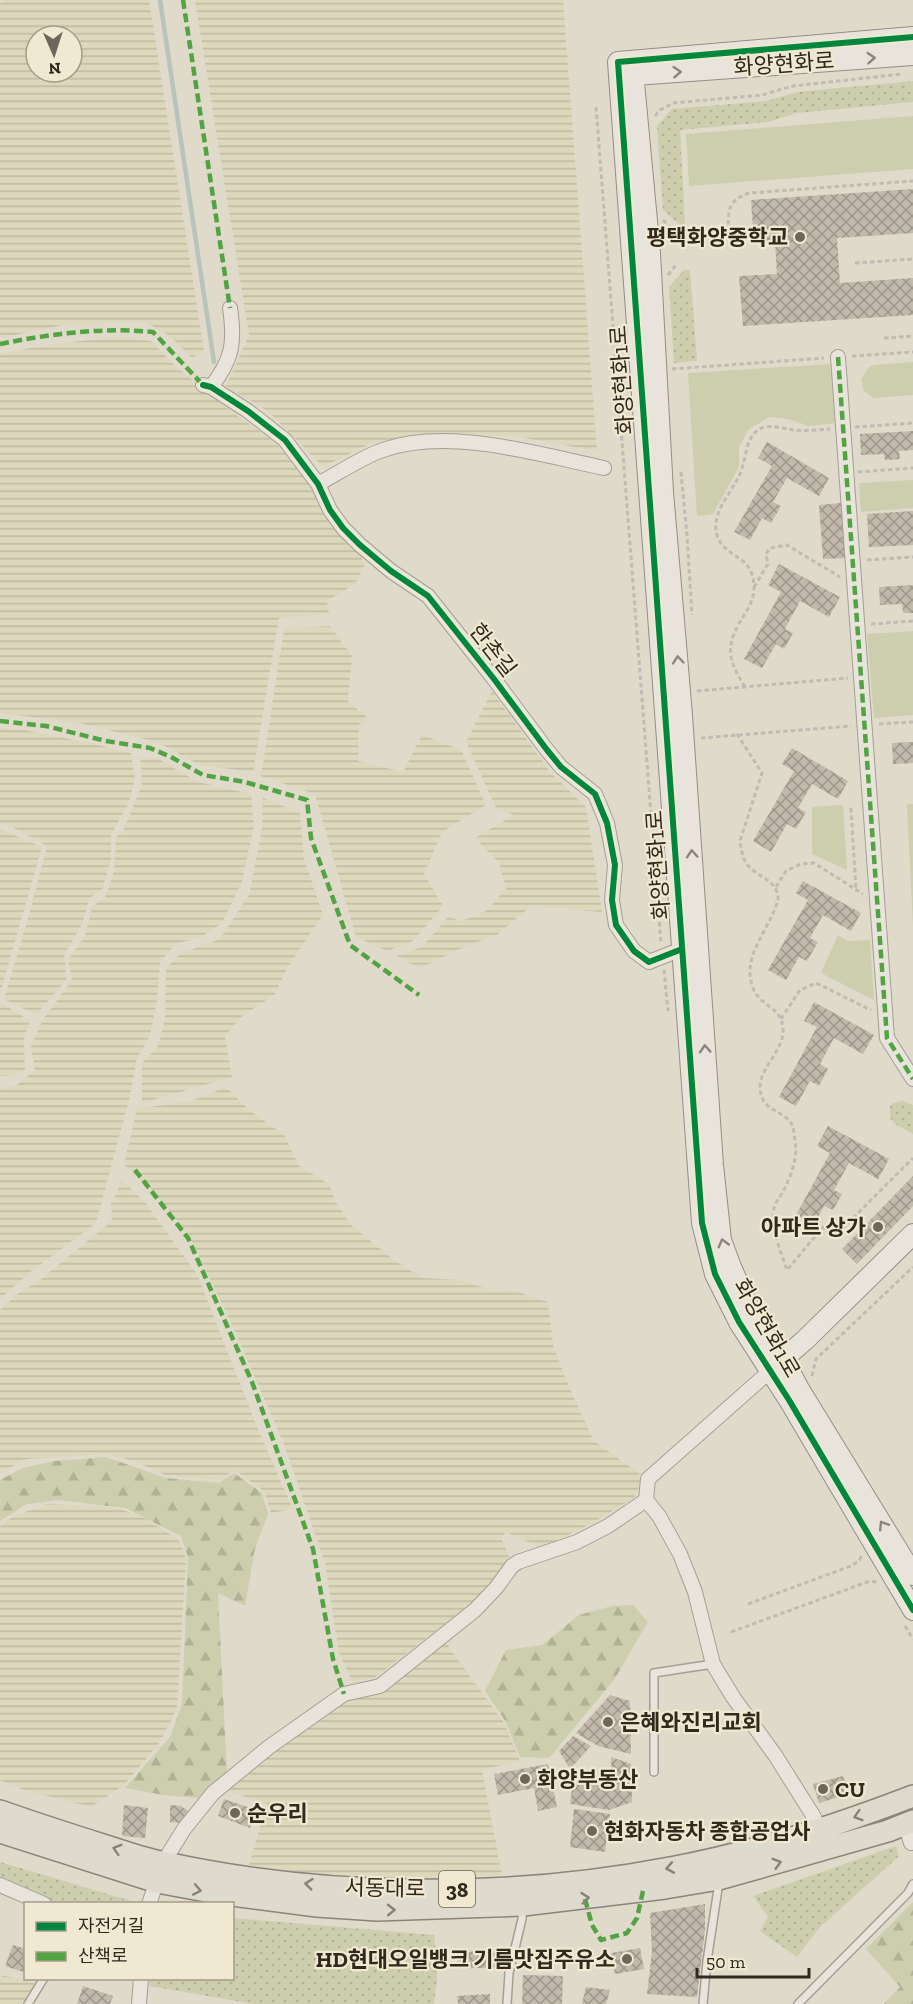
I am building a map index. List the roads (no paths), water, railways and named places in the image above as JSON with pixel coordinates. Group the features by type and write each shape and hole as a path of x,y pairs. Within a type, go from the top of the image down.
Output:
{"main road":[{"name":"서동대로","path":"0,1832 160,1872 348,1888 488,1888 593,1879 669,1868 715,1858 869,1813 913,1796"},
{"name":"서동대로","path":"0,1811 217,1893 317,1906 377,1910 523,1905 623,1894 719,1879 866,1837 911,1834"}],"street":[{"path":"626,69 913,37"},
{"name":"화양현화로","path":"626,69 913,55"},
{"name":"화양현화1로","path":"626,69 682,949 702,1223 715,1274 739,1322 799,1389 913,1575"},
{"name":"화양현화1로","path":"626,69 650,252 663,492 682,715 713,1166 721,1240 741,1292 779,1369 913,1610"},
{"name":"한촌길","path":"230,308 233,331 230,356 220,375 207,386 248,411 285,440 318,484 330,510 343,528 391,571 428,596 561,767 595,794 607,823 615,866 612,900 616,925 634,951 650,962 682,949"},
{"path":"838,357 887,1038 913,1079"},
{"path":"318,484 382,450 422,442 479,442 604,468"},
{"path":"779,1369 805,1340 913,1234"},
{"path":"818,1828 814,1817 775,1755 733,1697 713,1664 695,1592 680,1554 659,1516 646,1500 648,1479 779,1369 913,1251"},
{"path":"150,1902 160,1872 184,1829 213,1793 269,1747 344,1695 380,1686 475,1610 496,1588 512,1566 518,1562 577,1542 608,1526 646,1500"},
{"path":"0,1885 39,1902"},
{"path":"140,2003 141,1980"}],"lane":[{"path":"654,1772 654,1673 713,1664"},
{"path":"703,2004 719,1879"},
{"path":"798,2004 908,1893 913,1884"},
{"path":"507,2004 509,1973 522,1919 523,1905"},
{"path":"28,2004 43,1980"}],"waterway":[{"path":"160,0 214,362"}],"place":[{"name":"평택화양중학교","path":"800,237"},
{"name":"아파트 상가","path":"878,1227"},
{"name":"은혜와진리교회","path":"608,1722"},
{"name":"화양부동산","path":"525,1779"},
{"name":"CU","path":"823,1789"},
{"name":"순우리","path":"235,1813"},
{"name":"현화자동차 종합공업사","path":"592,1831"},
{"name":"HD현대오일뱅크 기름맛집주유소","path":"627,1959"}]}
